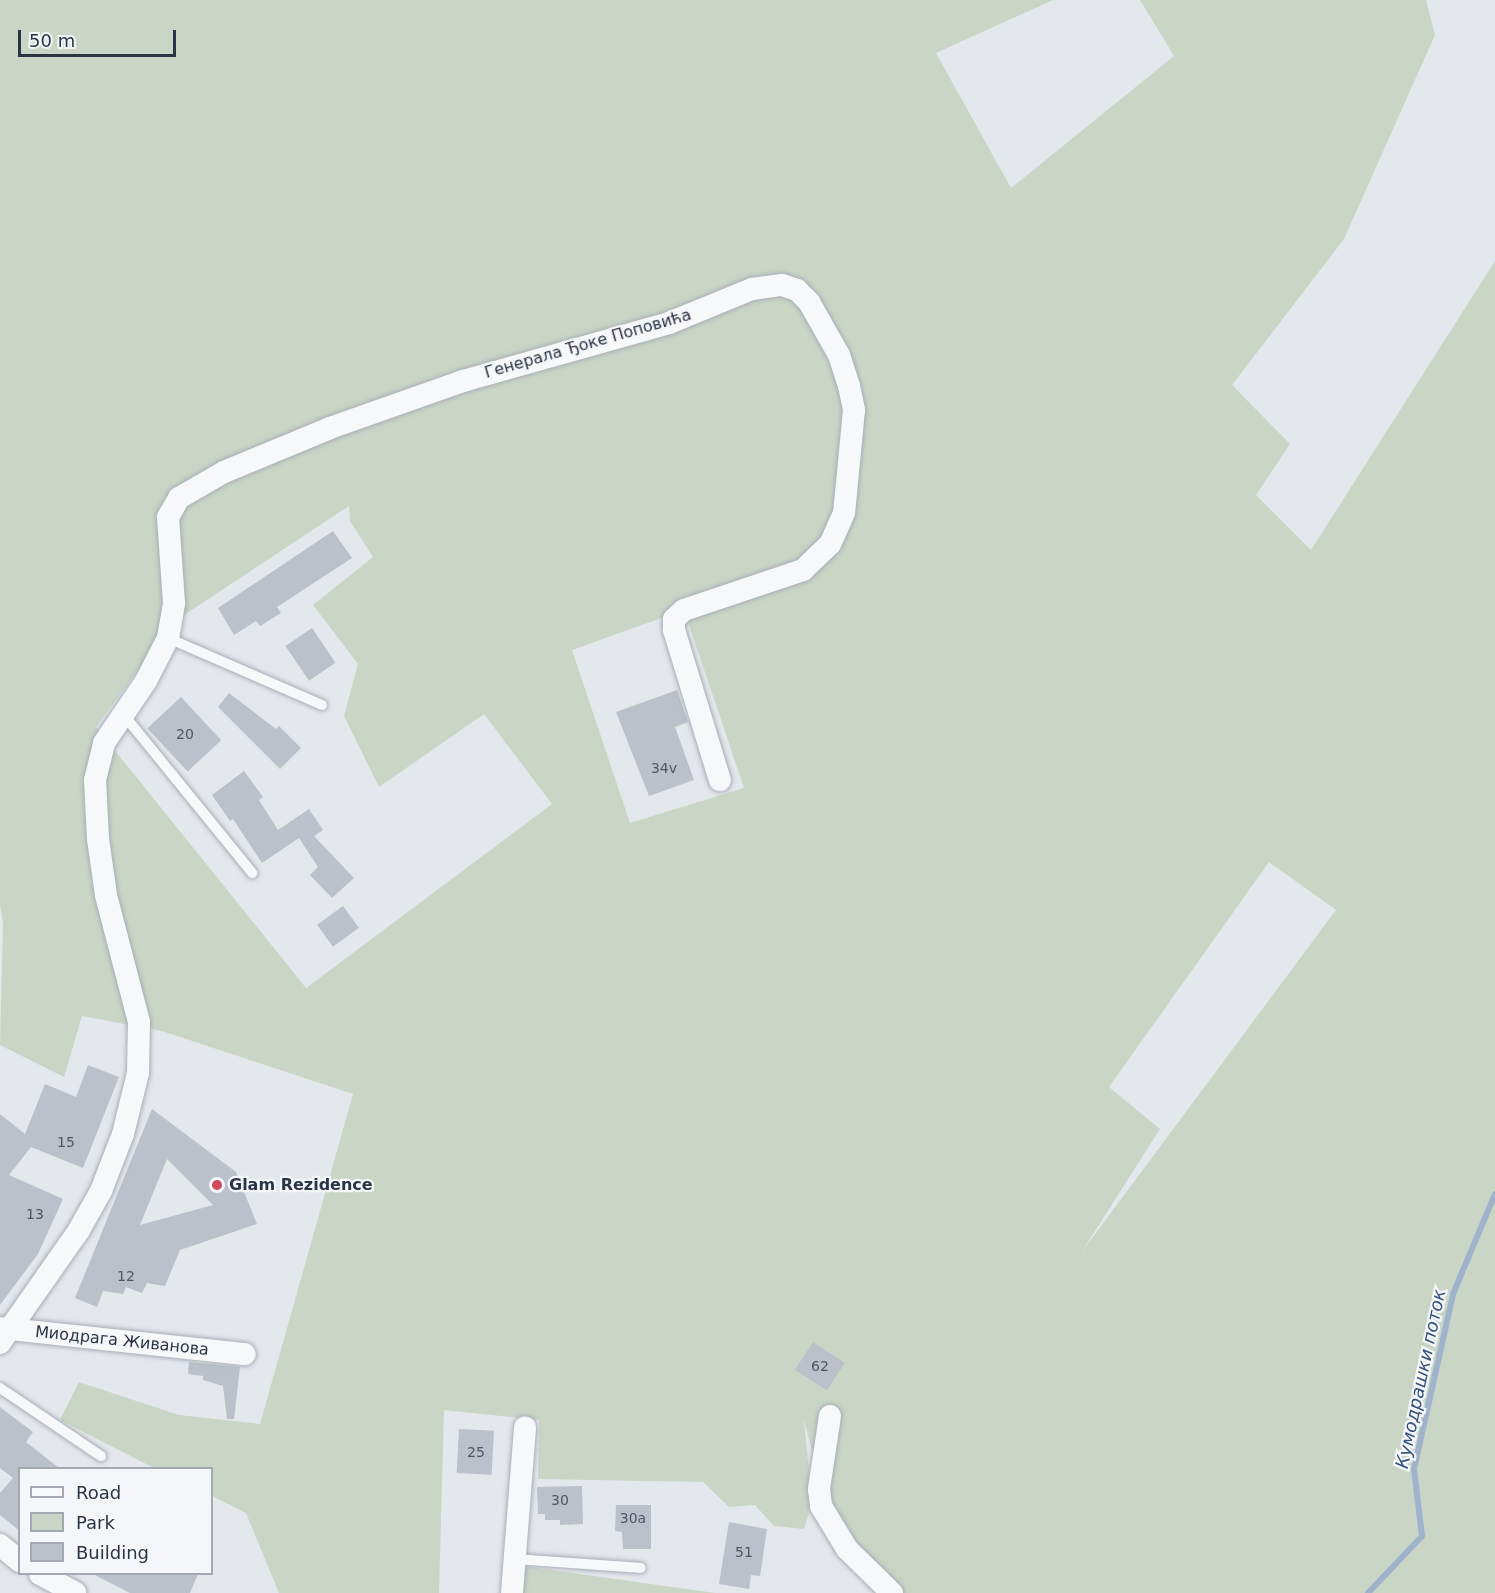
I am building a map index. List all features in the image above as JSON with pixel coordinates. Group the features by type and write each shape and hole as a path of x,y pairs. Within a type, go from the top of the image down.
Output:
{"street":[{"name":"Генерала Ђоке Поповића","path":"3,1333 79,1230 101,1191 123,1134 138,1073 139,1022 106,895 95,797 104,743 168,638 174,603 168,517 172,504 188,491 224,472 400,402 669,323 752,289 782,285 797,290 809,302 839,355 849,386 854,410 844,513 830,544 803,570 684,610 674,619 674,630 720,780"},
{"name":"Миодрага Живанова","path":"3,1333 245,1354"},
{"path":"830,1416 819,1489 821,1506 847,1549 892,1593"},
{"path":"512,1593 525,1428"},
{"path":"0,1545 18,1559"},
{"path":"42,1575 75,1593"}],"lane":[{"path":"168,638 322,705"},
{"path":"123,714 252,873"},
{"path":"0,1388 101,1456"},
{"path":"516,1559 641,1568"}],"green space":[{"path":"0,0 1053,0 936,53 1011,188 1174,56 1140,0 1426,0 1435,35 1344,239 1232,385 1290,444 1256,495 1311,550 1495,261 1495,1593 892,1593 826,1503 804,1420 812,1502 804,1529 774,1526 755,1505 729,1507 703,1482 538,1479 539,1420 444,1410 439,1593 279,1593 246,1513 213,1496 213,1467 152,1467 60,1420 79,1382 179,1415 260,1424 353,1094 162,1031 82,1016 64,1077 0,1045 3,924 0,904","holes":["349,506 350,521 373,557 313,605 358,664 344,716 379,787 484,714 552,804 306,988 96,727 172,623","684,610 744,788 630,823 572,650","1269,862 1336,910 1081,1253 1160,1129 1109,1087"]},
{"path":"523,1566 715,1593 522,1593"}],"building":[{"path":"333,531 352,558 277,607 281,613 260,626 256,621 234,635 218,608"},
{"path":"312,628 335,663 309,681 285,646"},
{"path":"677,690 688,722 675,727 694,780 649,796 616,712"},
{"path":"229,693 276,729 279,726 301,748 280,769 218,707"},
{"path":"181,697 221,740 188,772 147,728"},
{"path":"244,771 263,797 259,800 278,830 309,809 323,830 314,836 354,878 332,898 310,875 318,867 299,838 262,863 233,819 230,821 212,795"},
{"path":"343,906 359,928 333,947 317,925"},
{"path":"88,1065 119,1077 83,1168 31,1147 9,1175 63,1199 38,1254 0,1305 0,1114 25,1134 45,1084 76,1097"},
{"name":"Glam Rezidence","path":"152,1109 236,1172 257,1224 180,1250 165,1286 147,1283 142,1293 126,1287 123,1294 103,1291 97,1307 75,1298","holes":["167,1159 213,1205 140,1225"]},
{"path":"813,1342 845,1363 827,1390 795,1370"},
{"path":"189,1362 240,1367 234,1419 227,1419 223,1386 203,1380 203,1376 188,1374"},
{"path":"0,1407 33,1432 26,1442 58,1467 18,1467 18,1529 0,1515 0,1493 13,1478 0,1468"},
{"path":"459,1429 494,1431 492,1475 457,1473"},
{"path":"582,1486 583,1524 560,1525 560,1520 545,1520 545,1514 538,1514 537,1487"},
{"path":"616,1505 651,1505 651,1549 623,1549 622,1532 615,1531"},
{"path":"729,1522 767,1529 760,1576 751,1575 749,1589 719,1584"},
{"path":"95,1575 198,1575 190,1593 130,1593"}],"waterway":[{"name":"Кумодрашки поток","path":"1368,1593 1422,1536 1414,1469 1453,1294 1495,1194"}],"place":[{"name":"Glam Rezidence","path":"217,1185"}]}
